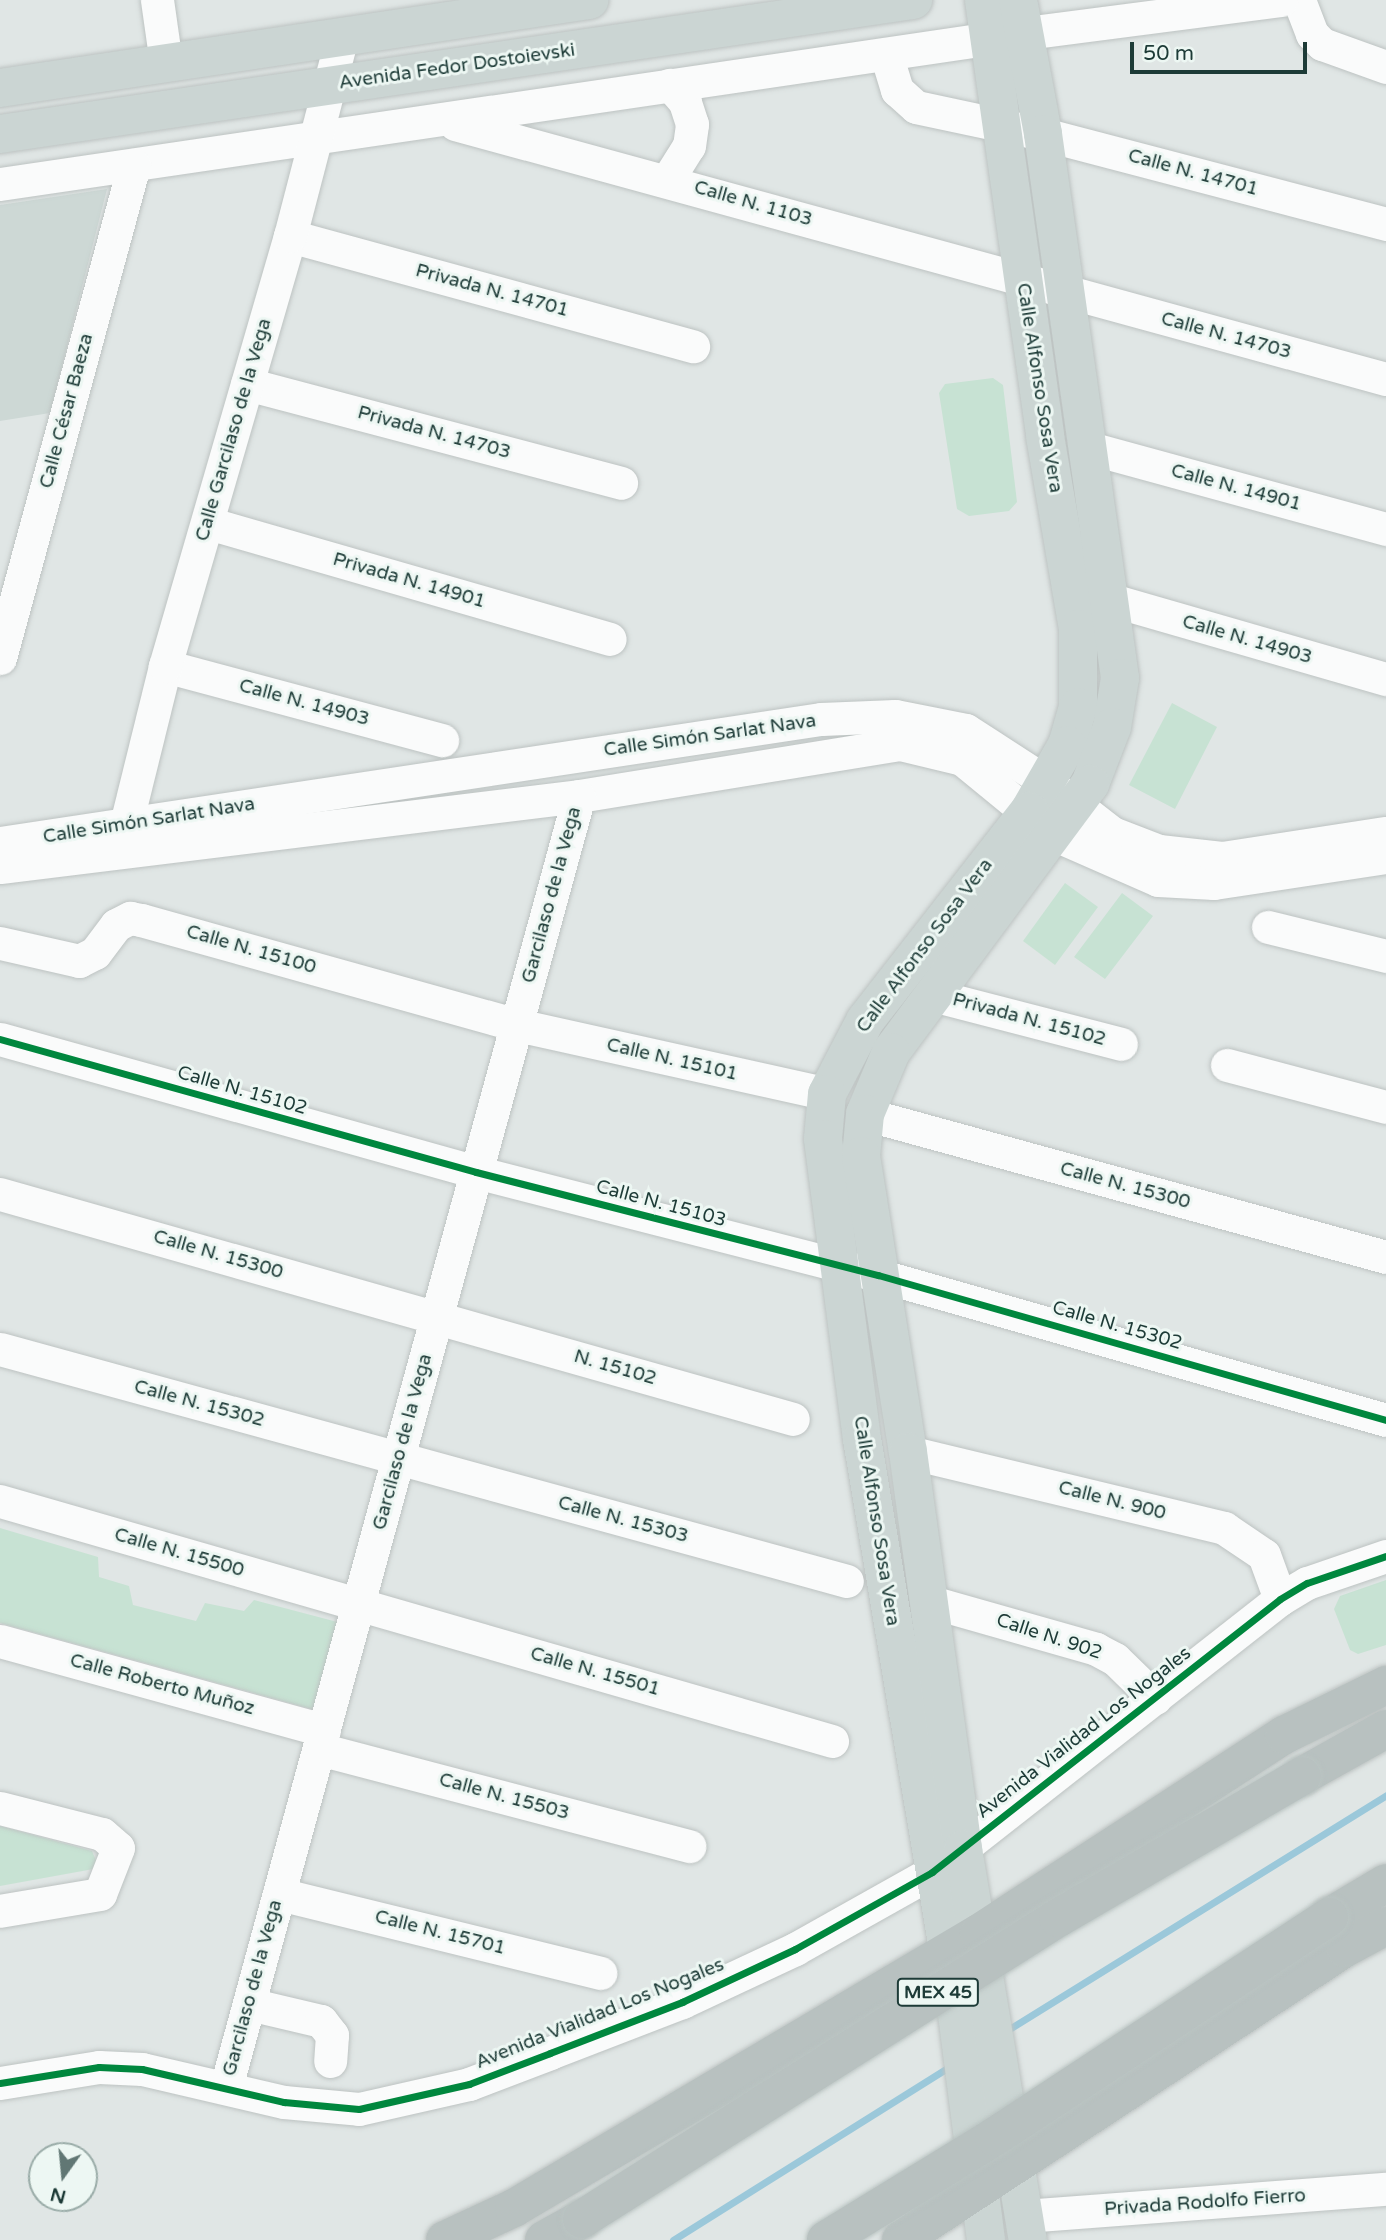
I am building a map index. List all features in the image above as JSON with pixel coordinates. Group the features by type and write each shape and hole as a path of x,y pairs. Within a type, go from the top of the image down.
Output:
{"highway":[{"path":"444,2240 514,2208 965,1950 1284,1735 1386,1685"},
{"name":"MEX 45","path":"544,2240 582,2219 1047,1925 1386,1729"},
{"path":"826,2240 994,2137 1329,1917 1386,1883"},
{"path":"901,2240 980,2191 1017,2162 1345,1948 1386,1926"}],"main road":[{"path":"0,88 589,0"},
{"name":"Avenida Fedor Dostoievski","path":"0,134 914,0"},
{"name":"Calle Alfonso Sosa Vera","path":"984,0 1011,24 1043,134 1120,678 1112,727 1090,784 1052,809 865,1021 827,1094 823,1139 838,1266 932,1872 965,1950 1017,2162 1026,2228"},
{"name":"Calle Alfonso Sosa Vera","path":"986,2240 980,2191 965,1950 962,1849 908,1452 861,1156 865,1114 891,1052 936,996 1052,809 1077,707 1079,652 999,124 1011,24"}],"street":[{"path":"156,0 166,63"},
{"path":"0,184 886,54 1011,24 1281,0"},
{"path":"1299,0 1312,34 1322,44 1386,67"},
{"name":"Calle Garcilaso de la Vega","path":"126,824 165,666 290,236 342,36"},
{"name":"Calle N. 14701","path":"886,54 897,90 916,107 1043,134 1386,223"},
{"path":"668,179 689,146 692,124 685,102 670,85"},
{"name":"Calle N. 1103","path":"440,120 668,179 1065,293"},
{"name":"Calle César Baeza","path":"0,658 134,165"},
{"name":"Privada N. 14701","path":"290,236 693,346"},
{"name":"Calle N. 14703","path":"1065,293 1386,379"},
{"name":"Privada N. 14703","path":"247,384 621,483"},
{"name":"Calle N. 14901","path":"1086,447 1386,529"},
{"name":"Privada N. 14901","path":"208,523 610,639"},
{"name":"Calle N. 14903","path":"1108,599 1386,679"},
{"name":"Calle N. 14903","path":"165,666 442,740"},
{"name":"Calle Simón Sarlat Nava","path":"0,843 821,719 883,716 966,730 1052,809 1158,850 1222,858 1386,833"},
{"name":"Calle Simón Sarlat Nava","path":"0,867 579,796 900,744 962,759 1052,809 1158,880 1214,883 1386,857"},
{"name":"Garcilaso de la Vega","path":"226,2087 579,796"},
{"name":"Calle N. 15100","path":"0,943 79,961 95,953 116,925 130,918 517,1025"},
{"path":"1268,927 1386,956"},
{"name":"Privada N. 15102","path":"936,996 1121,1044"},
{"name":"Calle N. 15101","path":"517,1025 827,1094"},
{"name":"Calle N. 15102","path":"0,1039 477,1172"},
{"path":"1227,1065 1386,1107"},
{"name":"Calle N. 15300","path":"865,1114 1386,1258"},
{"name":"Calle N. 15103","path":"477,1172 838,1266"},
{"name":"Calle N. 15300","path":"0,1194 437,1317"},
{"name":"Calle N. 15302","path":"838,1266 878,1275 1386,1420"},
{"name":"N. 15102","path":"437,1317 793,1419"},
{"name":"Calle N. 15302","path":"0,1349 398,1458"},
{"name":"Calle N. 900","path":"908,1452 1224,1528 1264,1555 1280,1599"},
{"name":"Calle N. 15303","path":"398,1458 847,1581"},
{"name":"Calle N. 15500","path":"0,1502 359,1604"},
{"name":"Avenida Vialidad Los Nogales","path":"0,2082 99,2067 142,2069 284,2102 359,2109 469,2084 682,2002 794,1949 932,1872 1280,1599 1307,1583 1386,1556"},
{"name":"Calle N. 902","path":"928,1601 1096,1649 1115,1659 1155,1698"},
{"name":"Calle N. 15501","path":"359,1604 832,1741"},
{"name":"Calle Roberto Muñoz","path":"0,1641 321,1740"},
{"name":"Calle N. 15503","path":"321,1740 690,1846"},
{"path":"0,1808 102,1834 118,1848 100,1894 0,1911"},
{"name":"Calle N. 15701","path":"279,1894 600,1973"},
{"path":"249,2004 321,2021 332,2035 330,2061"},
{"name":"Privada Rodolfo Fierro","path":"1026,2228 1386,2189"}],"shaded area":[{"path":"107,189 50,413 0,421 0,205"}],"green space":[{"path":"993,378 1003,385 1017,502 1009,511 969,516 957,509 939,393 945,384"},
{"path":"1172,703 1217,727 1175,809 1129,785"},
{"path":"1065,883 1098,907 1055,965 1023,941"},
{"path":"1122,893 1153,916 1105,979 1074,957"},
{"path":"0,1528 98,1557 99,1577 129,1586 133,1605 196,1621 205,1603 244,1611 254,1600 341,1623 319,1711 0,1623"},
{"path":"1386,1580 1386,1645 1358,1654 1350,1650 1334,1609 1340,1596"},
{"path":"0,1826 92,1851 99,1868 0,1886"}],"waterway":[{"path":"1006,2031 1386,1795"},
{"path":"673,2240 952,2065"}],"cycle path":[{"path":"0,1039 476,1172 878,1275 1386,1420"},
{"path":"0,2083 99,2067 142,2069 284,2102 359,2109 469,2084 682,2002 795,1949 932,1872 1280,1599 1307,1583 1386,1556"}]}
